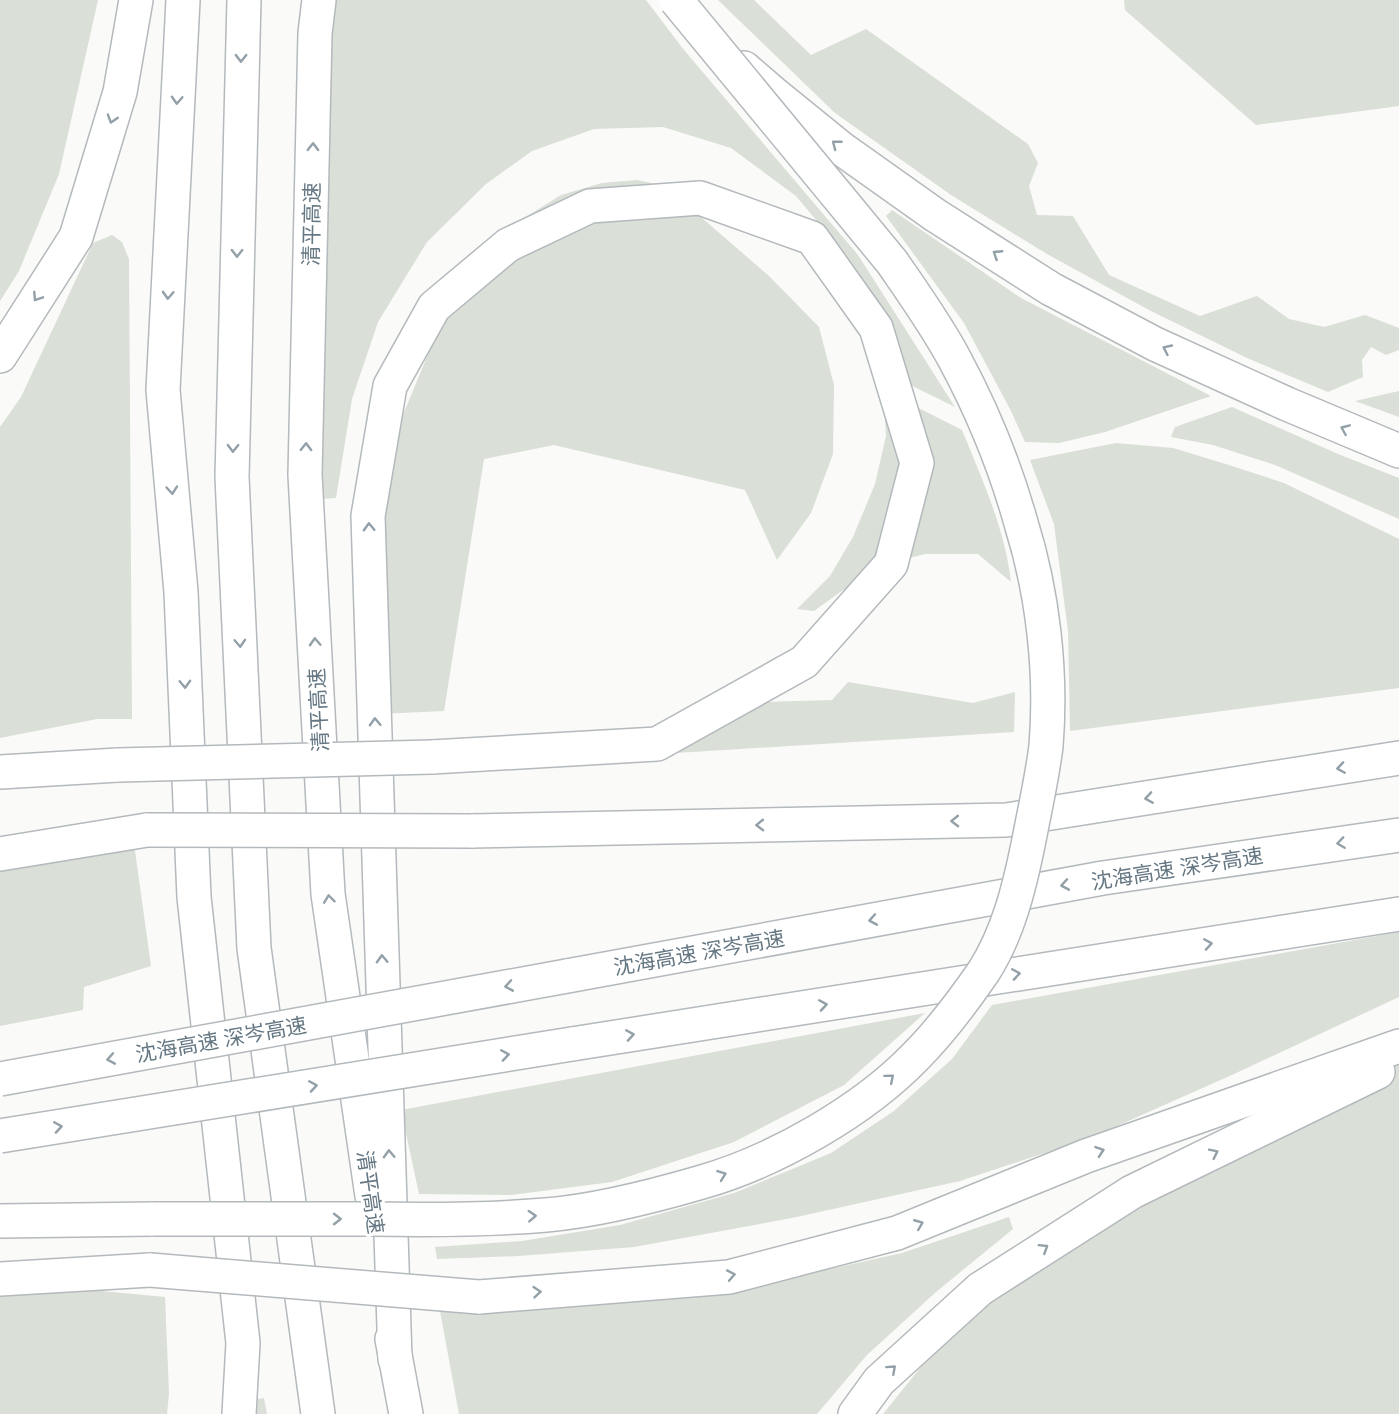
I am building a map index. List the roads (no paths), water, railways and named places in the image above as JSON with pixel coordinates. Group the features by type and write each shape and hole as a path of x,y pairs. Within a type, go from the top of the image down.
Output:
{"highway":[{"path":"0,356 76,237 120,92 136,0"},
{"path":"183,0 163,390 181,592 194,897 243,1343 239,1414"},
{"path":"244,0 232,477 255,948 318,1414"},
{"name":"清平高速","path":"319,0 315,33 306,475 328,894 395,1359 406,1414"},
{"path":"684,10 772,93 842,149 935,215 1051,289 1155,344 1287,404 1399,451"},
{"path":"0,1221 466,1220 550,1215 625,1201 703,1182 766,1159 822,1128 872,1093 915,1057 985,969 1010,918 1024,866 1046,746 1047,685 1044,635 1035,579 1023,527 986,423 954,358 923,307 892,262 684,10"},
{"path":"0,772 118,765 432,757 657,744 804,662 891,564 917,463 876,328 812,238 700,198 590,206 508,245 434,307 390,386 368,516 395,1359"},
{"path":"0,854 147,830 471,831 1006,820 1399,759"},
{"name":"沈海高速 深岑高速","path":"0,1079 1103,878 1399,835"},
{"path":"0,1136 1399,914"},
{"path":"0,1279 150,1270 479,1297 729,1276 897,1233 1086,1156 1399,1046"},
{"path":"855,1414 879,1381 980,1289 1132,1192 1399,1062"}]}
